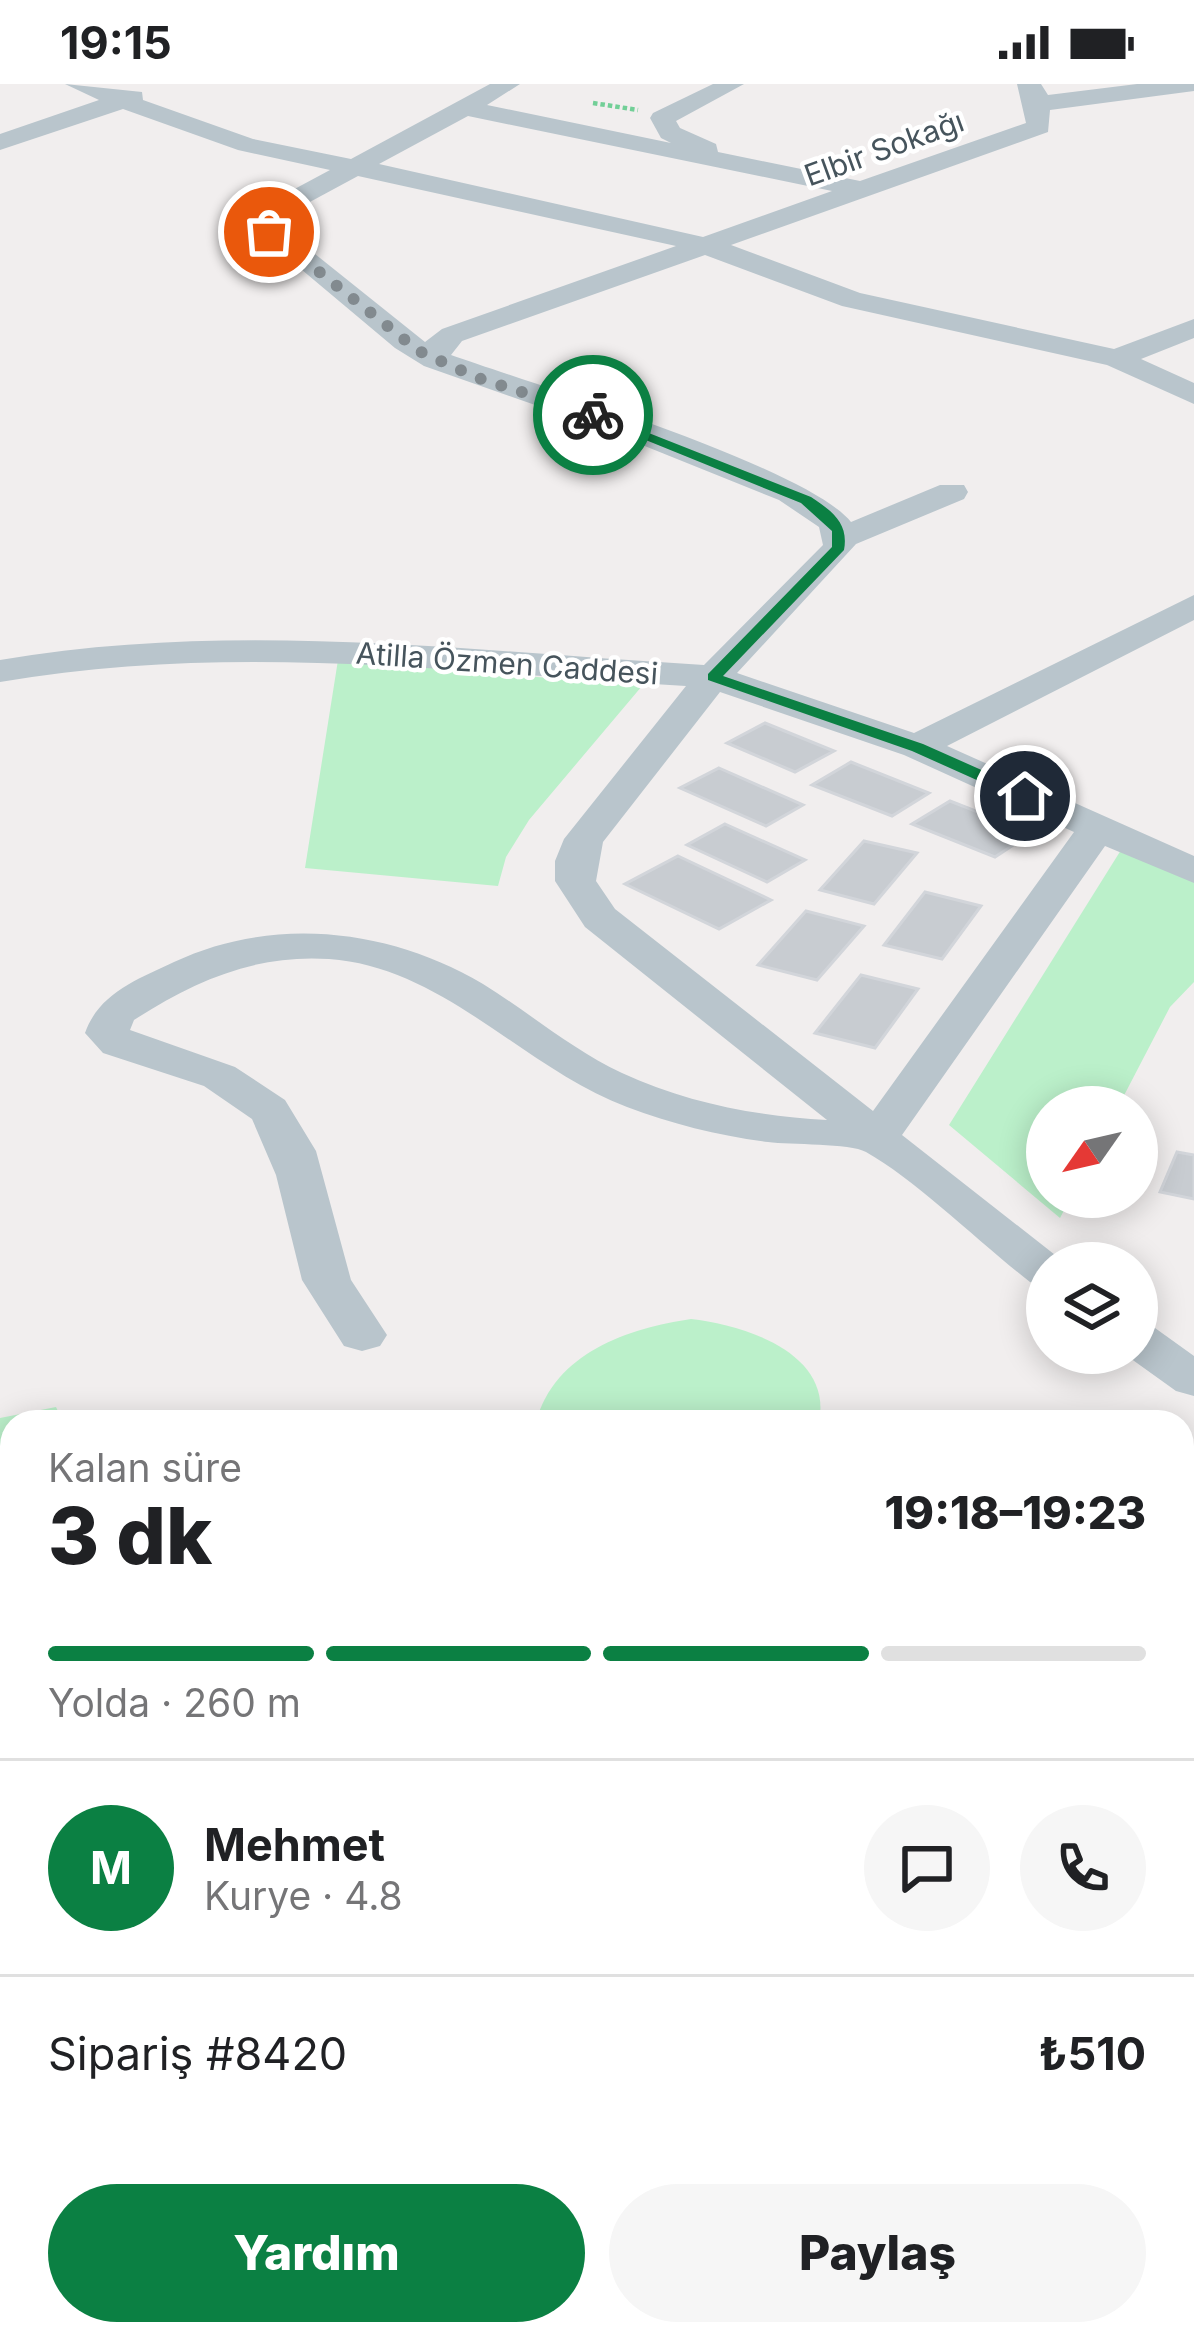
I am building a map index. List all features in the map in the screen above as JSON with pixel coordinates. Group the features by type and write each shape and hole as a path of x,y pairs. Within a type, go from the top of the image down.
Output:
{"street":[{"path":"77,84 247,145 568,209 710,247 852,300 1116,358 1194,395"},
{"path":"0,142 165,84"},
{"path":"508,84 351,165 270,214 266,228 405,342 435,360 605,419 806,500 828,515 840,539 839,548 713,677 584,838 573,862 577,890 600,918 1026,1254"},
{"path":"732,84 662,118 665,129 696,146 869,188"},
{"path":"1033,94 1194,84"},
{"name":"Elbir Sokağı","path":"435,360 434,350 452,335 1039,127 1033,94"},
{"path":"461,107 869,188"},
{"path":"1116,358 1194,328"},
{"path":"840,539 952,492"},
{"path":"917,747 1194,606"},
{"name":"Atilla Özmen Caddesi","path":"0,671 99,654 237,647 713,677 917,747 1194,871"},
{"path":"879,1135 1097,828"},
{"path":"362,1335 325,1277 302,1180 274,1116 250,1093 217,1075 119,1044 107,1033 114,1013 164,980 230,952 286,944 323,946 397,962 444,980 571,1064 668,1104 777,1131 879,1135"},
{"path":"1158,1354 1194,1380"}],"green space":[{"path":"338,660 642,686 529,820 506,857 498,886 305,868"},
{"path":"1126,842 1194,876 1194,982 1170,1007 1129,1086 1026,1086 1026,1190 949,1125"},
{"path":"691,1319 735,1328 780,1346 812,1377 820,1410 540,1410 559,1378 577,1361 643,1329"}],"building":[{"path":"765,723 834,751 795,772 727,743"},
{"path":"851,762 929,793 892,816 812,785"},
{"path":"719,768 803,805 766,826 680,788"},
{"path":"950,801 1032,833 995,857 912,824"},
{"path":"725,824 805,860 767,882 687,845"},
{"path":"864,841 917,853 874,904 820,890"},
{"path":"678,856 771,900 719,929 625,884"},
{"path":"925,892 981,906 942,959 884,945"},
{"path":"806,911 864,926 817,980 758,965"},
{"path":"861,975 918,989 875,1048 815,1033"},
{"path":"1177,1152 1194,1155 1194,1199 1160,1192"}],"way so far":[{"path":"269,232 419,351 478,378 593,415"}],"route":[{"path":"593,415 806,500 828,515 839,531 839,548 713,677 917,747 1025,796"}]}
